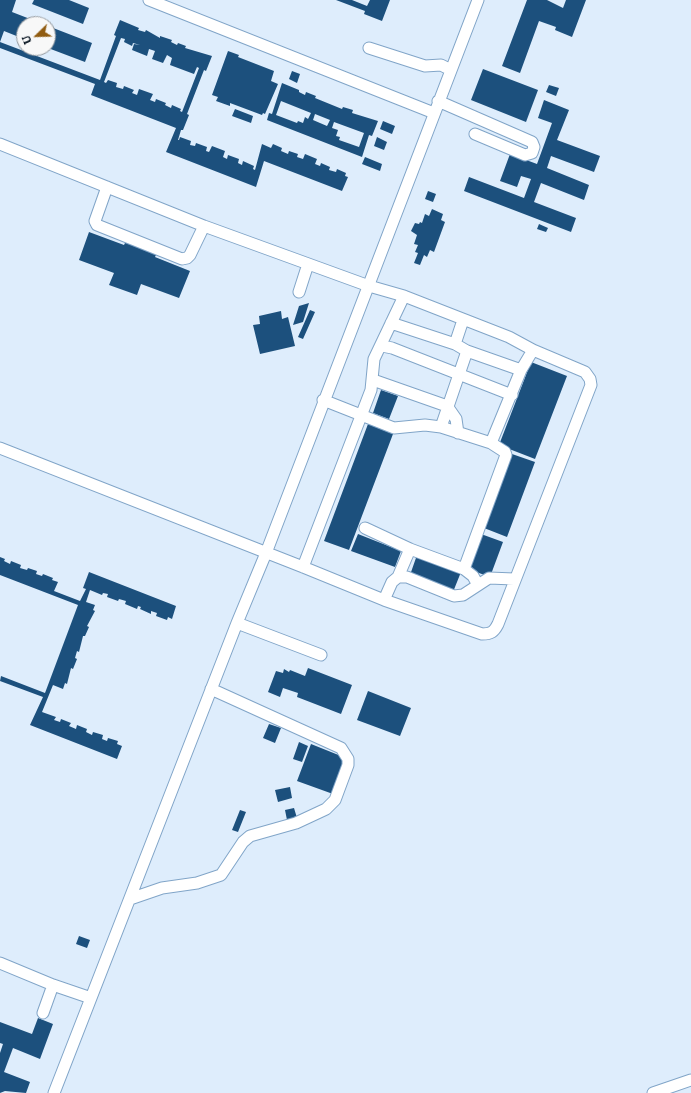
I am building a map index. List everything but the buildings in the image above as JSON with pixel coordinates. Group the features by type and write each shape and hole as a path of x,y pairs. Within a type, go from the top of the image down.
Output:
{"street":[{"path":"149,0 434,113"},
{"path":"54,1093 211,689 266,553 323,400 369,286 438,101 478,0"},
{"path":"369,48 425,66 441,65 451,70"},
{"path":"438,101 532,142 534,147 532,153 525,155 475,134"},
{"path":"0,144 204,226 369,286 404,296 509,337 533,350 585,372 590,379 591,385 514,579 498,624 494,631 488,634 482,634 384,600 0,448"},
{"path":"107,187 94,221 97,225 182,259 187,258 190,254 204,226"},
{"path":"299,292 308,264"},
{"path":"303,567 363,414 373,380 374,359 382,346 404,296"},
{"path":"455,344 463,320"},
{"path":"392,323 455,344 467,351 521,370"},
{"path":"382,346 392,348 459,373 512,395"},
{"path":"491,443 521,370 533,350"},
{"path":"441,427 467,351"},
{"path":"373,380 448,406 456,419 458,433"},
{"path":"323,400 363,414 394,428 426,424 441,427 491,443 505,452 506,455 464,569"},
{"path":"365,528 410,549 464,569 473,576 478,585"},
{"path":"384,600 392,582 398,577 410,549"},
{"path":"398,577 407,577 454,596 463,595 489,578 514,579"},
{"path":"237,623 321,655"},
{"path":"130,899 162,888 197,883 221,875 243,842 250,836 306,818 326,809 335,800 348,765 348,759 341,748 211,689"},
{"path":"0,963 91,998"},
{"path":"43,1013 54,985"},
{"path":"653,1093 691,1080"}]}
